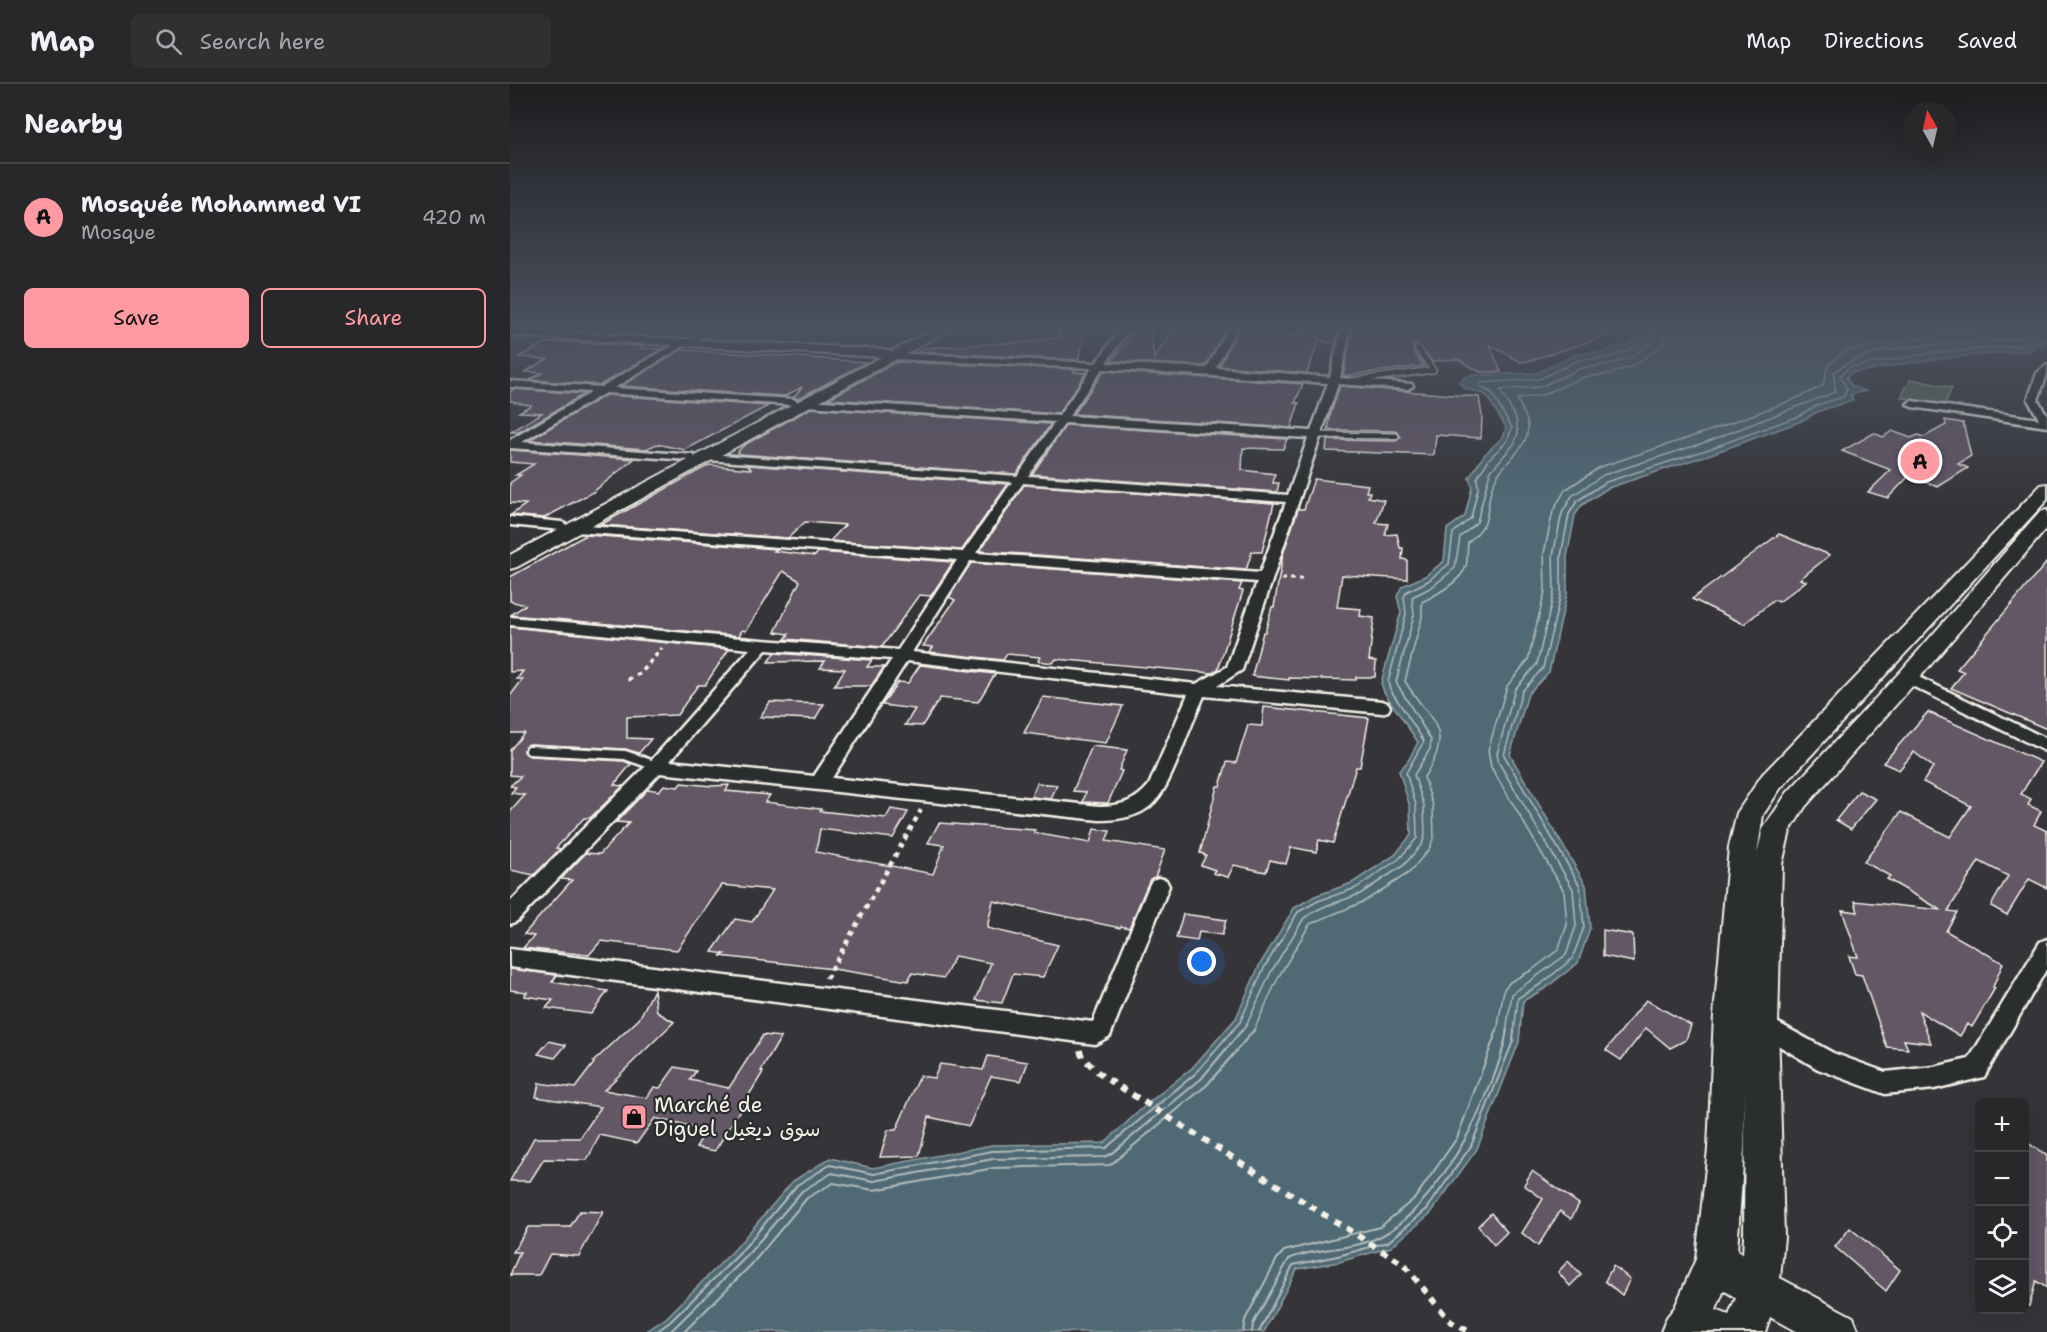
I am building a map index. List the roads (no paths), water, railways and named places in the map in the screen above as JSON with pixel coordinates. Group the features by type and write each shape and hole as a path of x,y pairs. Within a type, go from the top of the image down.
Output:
{"street":[{"path":"565,388 1315,435"},
{"path":"510,445 606,388"},
{"path":"510,563 569,527 828,388"},
{"path":"820,782 900,655 1083,388"},
{"path":"656,766 1099,813 1126,812 1148,800 1157,788 1198,690 1234,670 1331,388"},
{"path":"2037,388 2033,400 2040,415 2047,422"},
{"path":"1912,404 2047,422"},
{"path":"510,445 1021,478 1294,499"},
{"path":"1744,1332 1759,1289 1764,1237 1762,1024 1768,864 1777,829 1796,800 1908,677 2037,524 2047,489"},
{"path":"510,521 1266,578"},
{"path":"1697,1329 1716,1260 1726,1149 1730,1015 1743,847 1750,813 1771,782 2037,524"},
{"path":"510,554 569,527"},
{"path":"510,621 762,645 900,655 1198,690 1382,707"},
{"path":"510,915 656,766 762,645"},
{"path":"1908,677 2047,746"},
{"path":"510,958 1095,1033 1102,1029 1159,886"},
{"path":"1762,1024 1826,1061 1885,1083 1934,1078 1976,1069 2047,948"},
{"path":"1716,1260 1759,1289 1838,1332"}],"lane":[{"path":"1315,435 1396,436"},
{"path":"530,750 625,755 656,766"}],"water":[{"path":"1465,388 1858,388 1865,391 1850,395 1853,400 1819,411 1799,422 1608,488 1582,505 1575,515 1567,557 1567,594 1549,672 1528,694 1510,755 1586,885 1590,928 1578,963 1544,989 1523,1001 1519,1042 1477,1149 1431,1213 1391,1247 1339,1262 1297,1269 1264,1332 645,1332 666,1318 734,1250 793,1181 830,1158 873,1168 992,1145 1104,1143 1192,1068 1236,1018 1259,966 1294,908 1315,896 1352,883 1395,855 1411,835 1410,807 1399,771 1408,761 1418,742 1384,692 1381,683 1401,612 1397,596 1402,586 1425,576 1444,561 1447,529 1465,516 1472,487 1469,478 1484,455 1503,437 1506,427 1486,395"}],"place":[{"name":"Mosquée Mohammed VI","path":"1920,461"},
{"name":"Marché de Diguel سوق ديغيل","path":"634,1117"}]}
